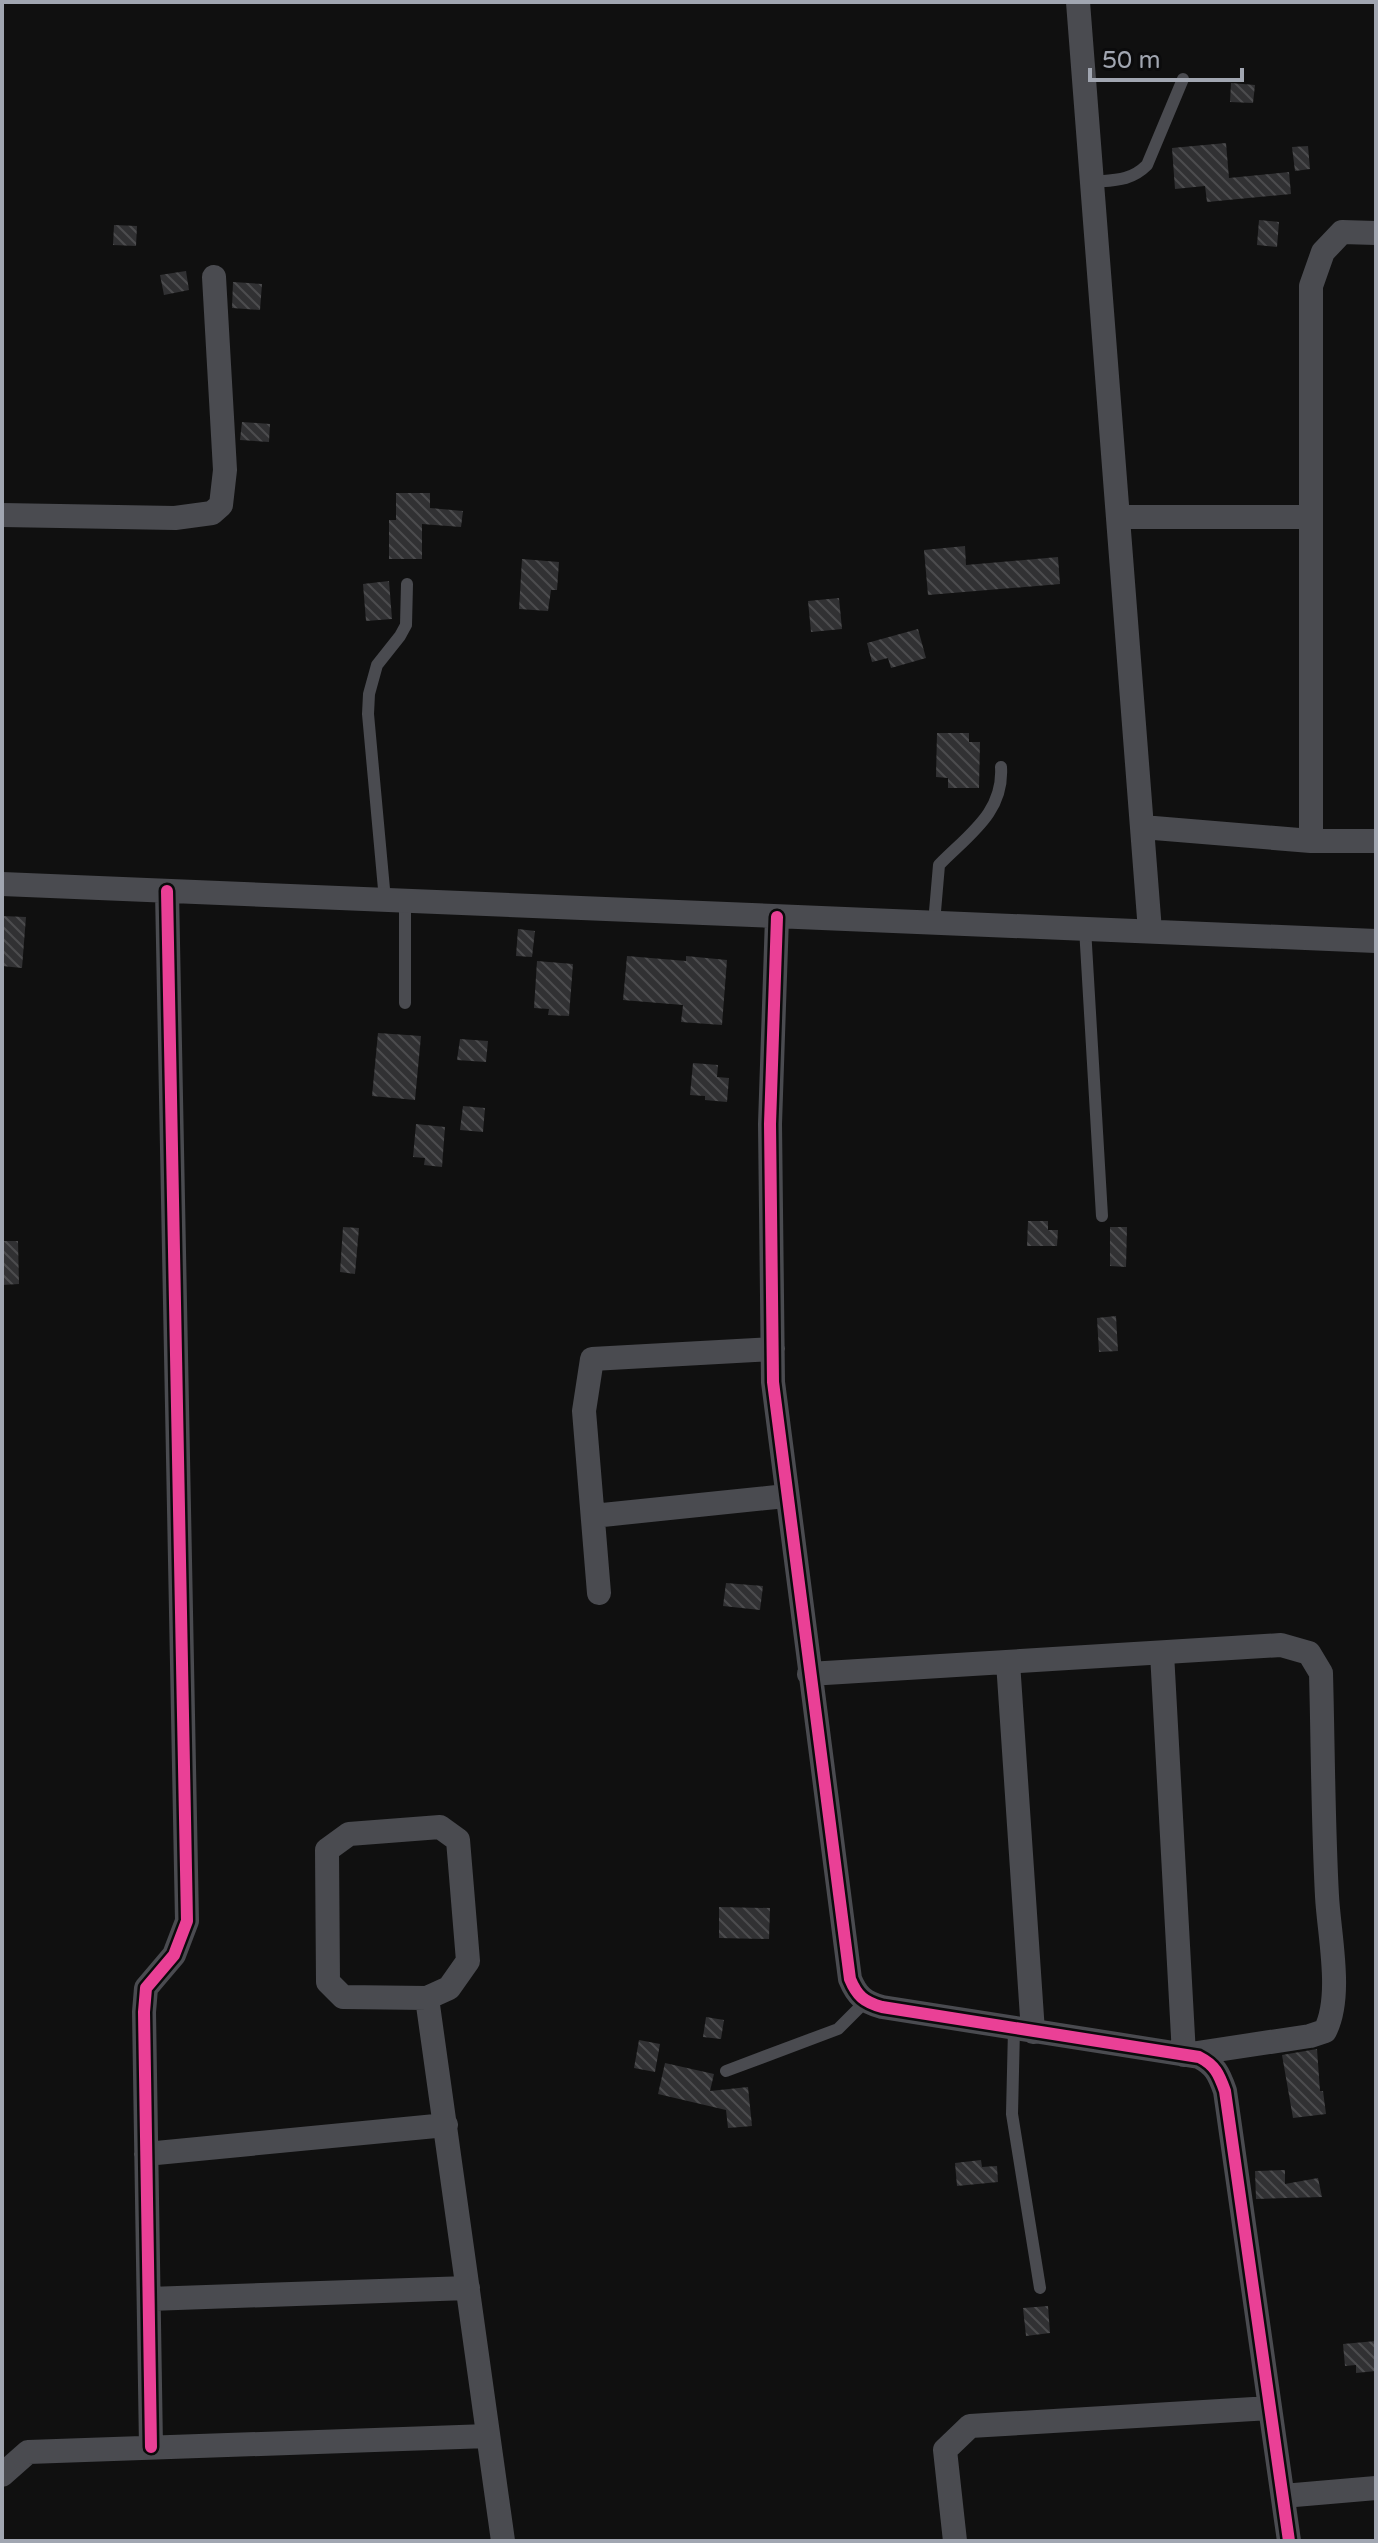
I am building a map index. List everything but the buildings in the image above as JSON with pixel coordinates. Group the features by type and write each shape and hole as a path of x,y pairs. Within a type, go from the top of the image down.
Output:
{"street":[{"path":"1078,2 1150,931"},
{"path":"1311,841 1311,286 1323,252 1342,232 1376,233"},
{"path":"2,511 175,518 212,513 221,505 225,470 214,277"},
{"path":"1119,517 1311,517"},
{"path":"1142,827 1311,841 1376,841"},
{"path":"2,884 1376,941"},
{"path":"151,2447 144,2012 146,1988 174,1955 187,1921 167,891"},
{"path":"777,917 770,1124 773,1382 850,1979 865,2002 1023,2031 1199,2057 1210,2062 1219,2072 1225,2091 1289,2541"},
{"path":"599,1593 584,1411 592,1359 773,1349"},
{"path":"593,1516 786,1496"},
{"path":"809,1674 1281,1645 1309,1653 1321,1673 1332,2017 1325,2031 1310,2036 1184,2055"},
{"path":"1162,1653 1184,2055"},
{"path":"1008,1662 1023,2031"},
{"path":"440,1827 458,1840 468,1961 449,1988 427,1998 343,1997 328,1982 327,1850 349,1834 440,1827"},
{"path":"427,1998 503,2541"},
{"path":"146,2154 446,2125"},
{"path":"149,2299 468,2288"},
{"path":"955,2541 945,2450 970,2426 1270,2408"},
{"path":"2,2475 28,2452 488,2436"},
{"path":"1283,2496 1376,2488"}],"lane":[{"path":"1093,182 1127,179 1137,175 1147,165 1183,79"},
{"path":"405,1003 395,901 368,714 369,694 377,665 406,625 407,584"},
{"path":"934,923 939,865 979,828 992,810 1002,783 1001,767"},
{"path":"1085,928 1102,1216"},
{"path":"726,2071 838,2029 865,2002"},
{"path":"1023,2031 1012,2114 1040,2288"}],"cycle path":[{"path":"151,2447 144,2012 146,1988 174,1955 187,1921 167,891"},
{"path":"777,917 770,1124 773,1382 850,1979 862,1998 882,2007 1199,2057 1216,2071 1225,2091 1289,2541"}]}
